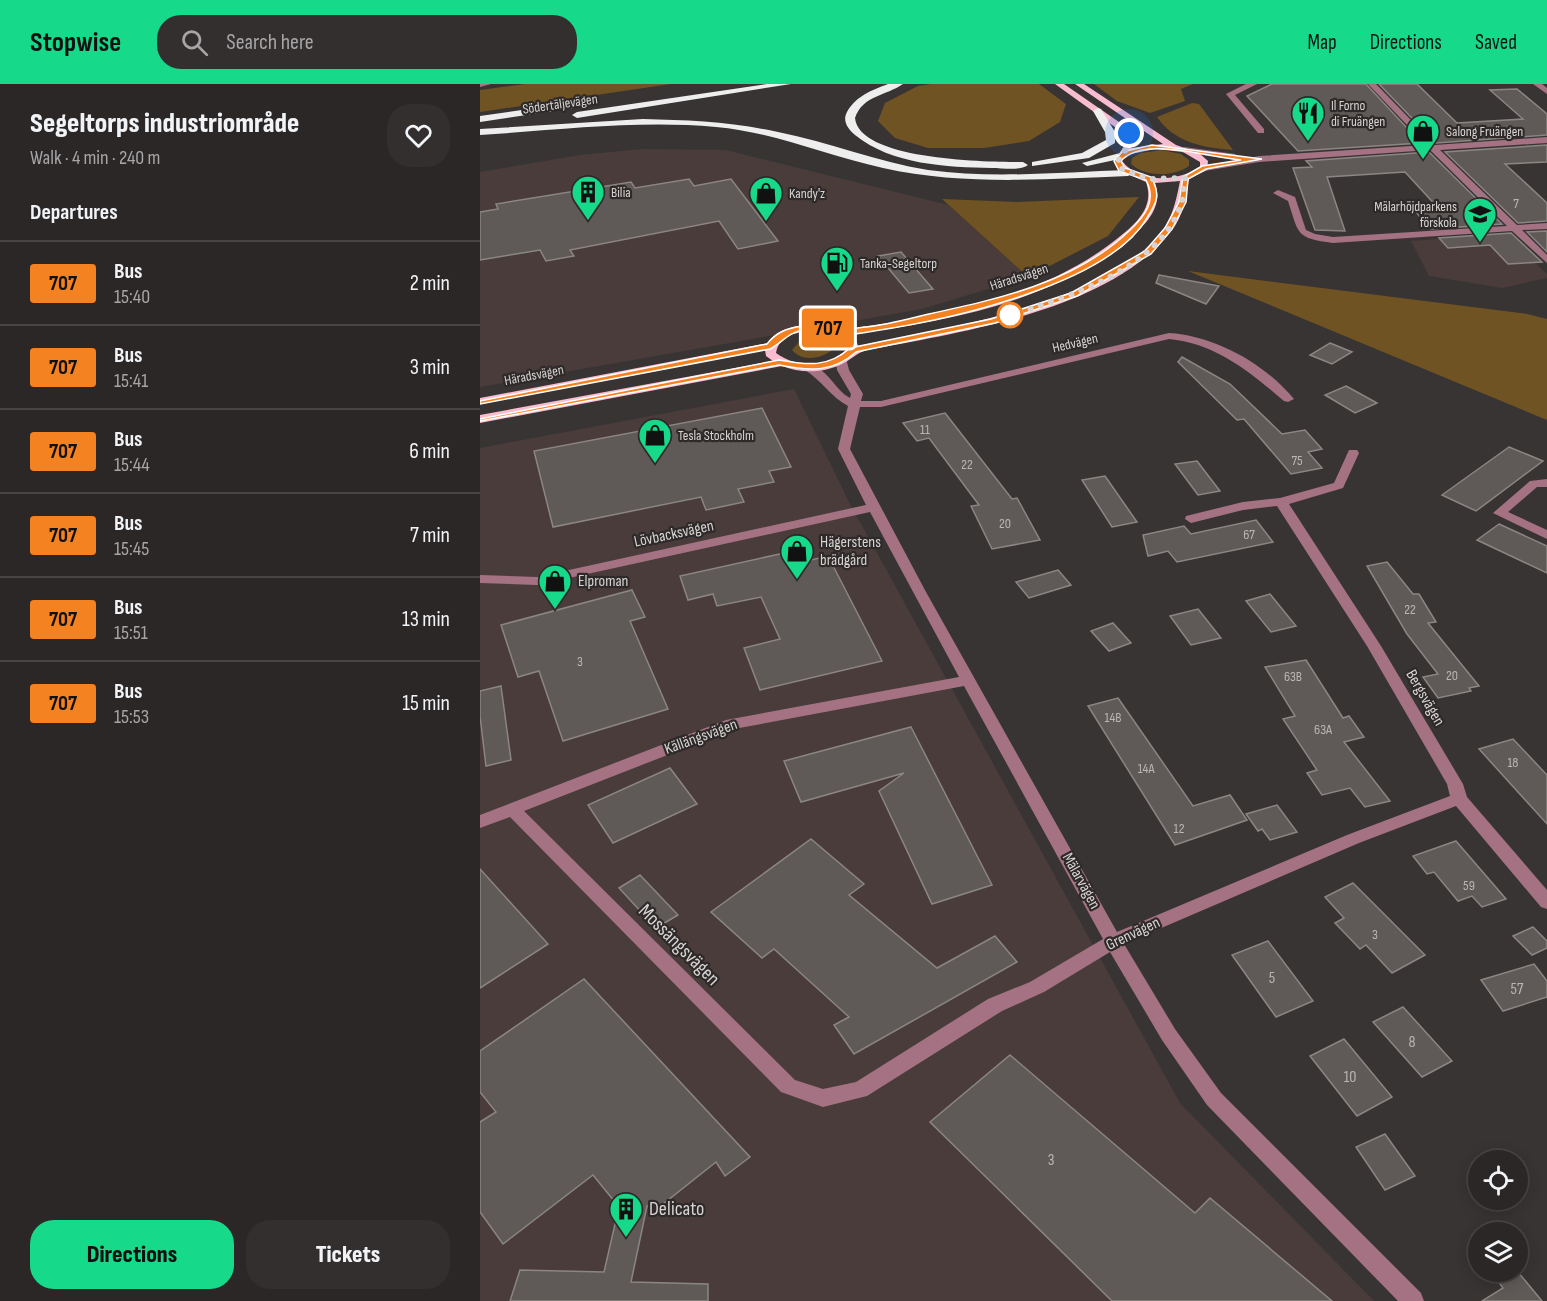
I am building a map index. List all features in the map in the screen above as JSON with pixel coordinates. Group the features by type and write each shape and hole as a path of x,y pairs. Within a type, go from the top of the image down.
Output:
{"highway":[{"name":"Södertäljevägen","path":"480,119 720,84"},
{"name":"Södertäljevägen","path":"480,131 786,84"},
{"path":"898,84 862,100 849,116 852,126 876,145 935,160 1036,165 1080,163 1122,155"},
{"path":"1036,165 1083,158 1111,141 1110,132 1098,111"},
{"path":"480,131 643,122 717,124 779,135 884,165 930,173 999,177 1128,173"}],"main road":[{"path":"1059,84 1133,139 1122,155 1118,161 1122,169 1128,173 1149,179 1185,178 1204,168 1204,161 1197,154 1173,147 1152,147 1122,155"},
{"path":"1079,84 1173,147"},
{"path":"770,346 770,354 779,363 809,368 842,360 853,350 992,321 1074,294 1115,273 1148,252 1168,229 1182,202 1185,178"},
{"name":"Häradsvägen","path":"480,401 770,346 775,339 786,333 805,328 842,332 874,329 975,307 1055,281 1089,265 1116,247 1141,223 1154,201 1155,192 1149,179"},
{"path":"842,332 851,339 853,350"},
{"name":"Häradsvägen","path":"480,419 779,363"}],"street":[{"path":"480,85 487,84"},
{"path":"1253,84 1230,94 1261,131"},
{"path":"1372,84 1432,147 1547,260"},
{"path":"1536,84 1547,92"},
{"path":"1204,168 1259,159 1547,140"},
{"path":"1184,150 1259,159"},
{"path":"1278,193 1292,199 1302,231 1312,237 1322,239 1547,226"},
{"name":"Hedvägen","path":"853,404 881,404 900,400 1170,336 1184,336 1213,347 1260,374 1288,399"},
{"name":"Mälarvägen","path":"842,360 843,370 857,394 844,448 873,507 1114,941 1186,1063 1214,1099 1413,1301"},
{"path":"809,368 822,376 839,398 853,404"},
{"path":"1191,519 1243,506 1281,502 1339,485 1353,453"},
{"path":"1547,483 1534,484 1499,513 1547,535"},
{"name":"Bergsvägen","path":"1281,502 1374,646 1455,784 1459,799 1547,902"},
{"name":"Lövbacksvägen","path":"480,579 537,580 873,507"},
{"name":"Källängsvägen","path":"480,822 731,724 969,680"},
{"name":"Grenvägen","path":"823,1098 860,1090 995,1005 1037,987 1114,941 1353,839 1459,799"},
{"name":"Mossängsvägen","path":"513,810 788,1086 823,1098"}],"shaded area":[{"path":"525,84 671,84 480,112 480,90"},
{"path":"1039,84 1066,104 1060,122 1029,141 984,148 928,148 895,138 878,121 885,103 918,86"},
{"path":"1094,84 1193,84 1181,89 1185,101 1150,113 1117,101"},
{"path":"1192,103 1199,104 1233,150 1211,148 1190,142 1164,126 1157,117"},
{"path":"642,149 726,150 948,205 1028,277 922,309 480,387 480,172 580,155"},
{"path":"1161,150 1181,154 1189,160 1189,166 1176,172 1160,174 1144,171 1131,164 1132,158 1141,153"},
{"path":"1139,197 1108,236 1028,277 942,199 1017,202"},
{"path":"1505,234 1547,274 1547,278 1502,288 1429,276 1411,241"},
{"path":"1188,271 1527,314 1547,319 1547,420"},
{"path":"815,338 828,340 833,346 832,350 823,355 806,358 792,350 800,341"},
{"path":"794,389 849,502 1180,1103 1374,1301 480,1301 480,448"}],"building":[{"path":"1272,84 1366,84 1421,143 1298,151 1247,96"},
{"path":"1379,84 1417,84 1457,123 1523,119 1490,90 1517,89 1547,114 1547,135 1436,143"},
{"path":"1547,145 1547,162 1505,164 1547,203 1547,221 1518,223 1445,152"},
{"path":"1429,152 1502,224 1431,229 1416,212 1440,210 1405,172 1327,177 1345,231 1315,230 1293,168 1312,167 1306,161"},
{"name":"Bilia","path":"689,179 694,186 731,179 778,241 738,249 719,221 570,250 574,256 546,261 540,250 480,260 480,212 498,209 496,204 631,182 635,188"},
{"path":"1547,231 1547,252 1527,232"},
{"path":"1511,233 1542,262 1508,264 1490,245 1448,248 1439,238"},
{"path":"901,252 933,289 909,293 878,256"},
{"path":"1159,275 1219,286 1206,304 1156,283"},
{"path":"1330,343 1352,352 1332,364 1310,355"},
{"path":"1182,357 1230,384 1282,434 1305,430 1322,449 1308,452 1322,468 1291,474 1244,419 1237,420 1178,362"},
{"path":"1346,386 1377,403 1355,413 1325,395"},
{"path":"762,408 791,467 769,471 774,482 738,489 744,502 706,510 701,497 553,527 534,451"},
{"path":"945,413 1012,499 1017,498 1040,540 992,549 971,506 979,505 929,438 917,441 903,423"},
{"path":"1509,447 1543,461 1476,511 1442,495"},
{"path":"1197,461 1220,491 1198,495 1175,464"},
{"path":"1105,476 1137,522 1112,527 1082,480"},
{"path":"1256,520 1273,542 1177,562 1168,551 1148,556 1143,535 1184,526 1191,534"},
{"path":"1499,524 1547,546 1547,573 1477,540"},
{"path":"793,551 798,563 828,556 882,661 760,690 744,648 780,639 761,597 717,606 713,594 688,600 680,576"},
{"path":"1387,562 1413,594 1419,594 1436,622 1428,623 1479,686 1469,688 1471,691 1438,698 1423,677 1438,674 1407,634 1367,566"},
{"path":"1058,570 1071,585 1029,598 1016,582"},
{"path":"632,590 645,617 630,621 668,709 563,741 539,671 518,677 501,625"},
{"path":"1270,594 1296,626 1271,632 1246,601"},
{"path":"1198,609 1221,638 1191,645 1170,616"},
{"path":"1113,623 1131,643 1109,651 1091,631"},
{"path":"1306,660 1343,718 1349,716 1364,737 1344,742 1390,801 1365,807 1350,788 1322,795 1307,773 1317,770 1283,719 1295,716 1265,667"},
{"path":"501,686 511,760 486,766 480,716 480,691"},
{"path":"1118,698 1193,806 1230,795 1247,820 1175,845 1088,706"},
{"path":"911,727 992,885 932,904 879,791 904,773 801,802 784,761"},
{"path":"1513,739 1547,775 1547,824 1479,749"},
{"path":"670,768 697,804 613,843 588,805"},
{"path":"1277,805 1297,832 1270,840 1262,829 1258,831 1246,814"},
{"path":"811,839 864,884 849,895 937,968 995,936 1017,962 854,1054 834,1025 849,1017 774,949 762,958 711,912"},
{"path":"1456,841 1506,899 1482,907 1472,896 1458,901 1434,872 1427,874 1413,856"},
{"path":"480,869 548,944 480,988"},
{"path":"640,875 678,915 656,928 619,888"},
{"path":"1353,883 1425,955 1392,973 1366,945 1360,949 1335,923 1344,918 1325,897"},
{"path":"1533,927 1547,941 1547,948 1532,955 1513,936"},
{"path":"1268,941 1313,1001 1276,1017 1232,955"},
{"path":"1534,964 1547,981 1547,997 1503,1011 1481,980"},
{"path":"584,979 750,1157 725,1176 716,1162 663,1204 647,1206 631,1282 708,1284 708,1301 510,1301 520,1270 604,1272 619,1207 593,1175 503,1244 480,1212 480,1122 496,1112 480,1092 480,1051"},
{"path":"1403,1007 1452,1061 1422,1077 1373,1022"},
{"path":"1344,1039 1392,1097 1357,1116 1310,1056"},
{"path":"1010,1055 1195,1213 1210,1198 1332,1301 1112,1301 930,1122"},
{"path":"1385,1134 1415,1176 1385,1190 1356,1147"},
{"path":"1498,1282 1526,1282 1542,1301 1482,1301 1503,1288"}],"bus line":[{"name":"707","path":"480,401 770,346 775,339 786,333 805,328 829,328 842,332 874,329 975,307 1055,281 1089,265 1116,247 1141,223 1154,201 1155,192 1149,179 1138,177 1122,169 1118,161 1124,153 1137,148 1173,147 1222,156 1259,159 1204,168 1185,178 1182,202 1168,229 1148,252 1115,273 1074,294 992,321 853,350 842,360 822,367 809,368 779,363 480,419"}],"place":[{"name":"Il Forno di Fruängen","path":"1308,142"},
{"name":"Salong Fruängen","path":"1423,160"},
{"name":"Bilia","path":"588,221"},
{"name":"Kandy'z","path":"766,222"},
{"name":"Mälarhöjdparkens förskola","path":"1480,243"},
{"name":"Tanka-Segeltorp","path":"837,292"},
{"name":"Tesla Stockholm","path":"655,464"},
{"name":"Hägerstens brädgård","path":"797,580"},
{"name":"Elproman","path":"555,610"},
{"name":"Delicato","path":"626,1238"}],"route":[{"path":"1010,315 1074,294 1115,273 1148,252 1168,229 1182,202 1185,178 1149,179 1138,177 1122,169 1118,161 1132,144 1133,139 1129,133"}]}
